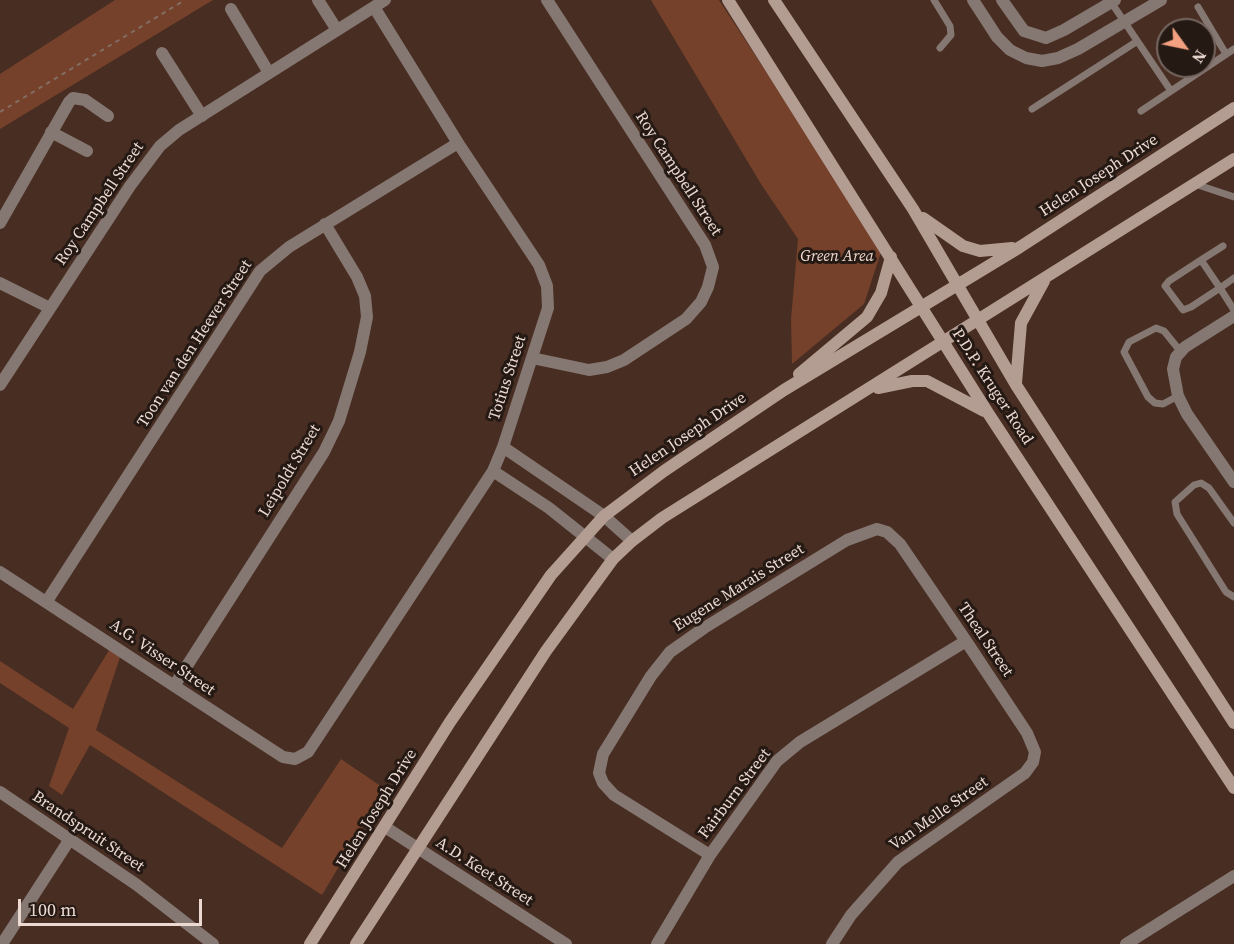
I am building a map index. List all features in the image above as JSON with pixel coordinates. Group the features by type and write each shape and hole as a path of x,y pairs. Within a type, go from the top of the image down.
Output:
{"street":[{"path":"318,0 337,30"},
{"name":"Roy Campbell Street","path":"532,358 589,369 607,367 624,360 686,319 701,302 708,287 712,267 705,245 547,0"},
{"name":"P.D.P. Kruger Road","path":"728,0 988,413 1234,788"},
{"path":"973,0 997,37 1010,50 1026,58 1042,61 1058,58 1078,49 1161,0"},
{"path":"1002,0 1024,31 1046,38 1113,1"},
{"name":"P.D.P. Kruger Road","path":"776,1 914,209 1016,385 1234,723"},
{"name":"Roy Campbell Street","path":"0,385 145,165 167,139 379,3"},
{"name":"Totius Street","path":"308,752 493,471 503,447 548,308 548,286 539,265 458,143 379,3"},
{"path":"231,9 269,73"},
{"path":"162,53 202,116"},
{"path":"0,223 51,132 73,99 85,100 108,116"},
{"name":"Helen Joseph Drive","path":"310,944 450,722 551,575 604,516 664,471 784,390 1020,247 1234,108"},
{"path":"51,132 87,151"},
{"name":"Toon van den Heever Street","path":"47,601 260,271 272,258 458,143"},
{"path":"356,944 546,651 613,560 632,541 662,518 1234,159"},
{"path":"914,209 928,223 963,246 994,252 1020,247"},
{"name":"Leipoldt Street","path":"174,686 324,452 339,421 368,317 365,296 357,277 325,224"},
{"path":"784,390 790,381 867,317 881,293 891,257"},
{"path":"1016,385 1021,323 1046,277"},
{"path":"0,283 50,308"},
{"path":"1234,316 1180,352 1173,369 1173,381 1187,414 1234,482"},
{"path":"870,389 912,381 927,381 988,413"},
{"path":"503,447 604,516 632,541"},
{"path":"493,471 549,508 613,560"},
{"name":"Eugene Marais Street","path":"710,855 614,795 603,783 599,773 603,754 651,676 670,652 704,628 847,540 877,530 887,532"},
{"name":"Theal Street","path":"887,532 900,544 1034,746 1033,762 1025,773"},
{"name":"A.G. Visser Street","path":"0,572 283,757 295,759 308,752"},
{"name":"Fairburn Street","path":"657,944 710,855 777,761 800,742 966,641"},
{"name":"Van Melle Street","path":"831,944 851,915 898,862 1025,773"},
{"name":"Brandspruit Street","path":"0,792 137,885 213,944"},
{"name":"A.D. Keet Street","path":"385,827 566,944"},
{"path":"2,944 70,839"},
{"path":"1126,944 1234,876"},
{"path":"190,944 198,933"}],"lane":[{"path":"937,1 950,26 951,35 940,48"},
{"path":"1113,1 1136,42 1171,91"},
{"path":"1198,7 1226,54"},
{"path":"1032,109 1136,42"},
{"path":"1216,60 1234,49"},
{"path":"1140,111 1188,78"},
{"path":"1195,184 1234,197"},
{"path":"1223,246 1168,281 1165,286 1183,310 1234,279"},
{"path":"1201,260 1234,310"},
{"path":"1178,396 1163,404 1155,403 1143,389 1124,352 1129,342 1156,328 1164,331 1180,352"},
{"path":"1234,523 1209,488 1201,483 1194,485 1175,502 1177,514 1183,524 1226,592 1234,597"}],"path":[{"path":"0,112 185,0"}],"green space":[{"path":"115,0 213,0 0,129 0,74"},
{"name":"Green Area","path":"651,0 719,0 882,249 864,304 792,364 791,319 798,239 761,184"},
{"path":"111,647 121,654 96,730 282,848 341,759 385,789 322,895 90,745 62,795 49,786 69,728 0,683 0,661 73,709"}]}
